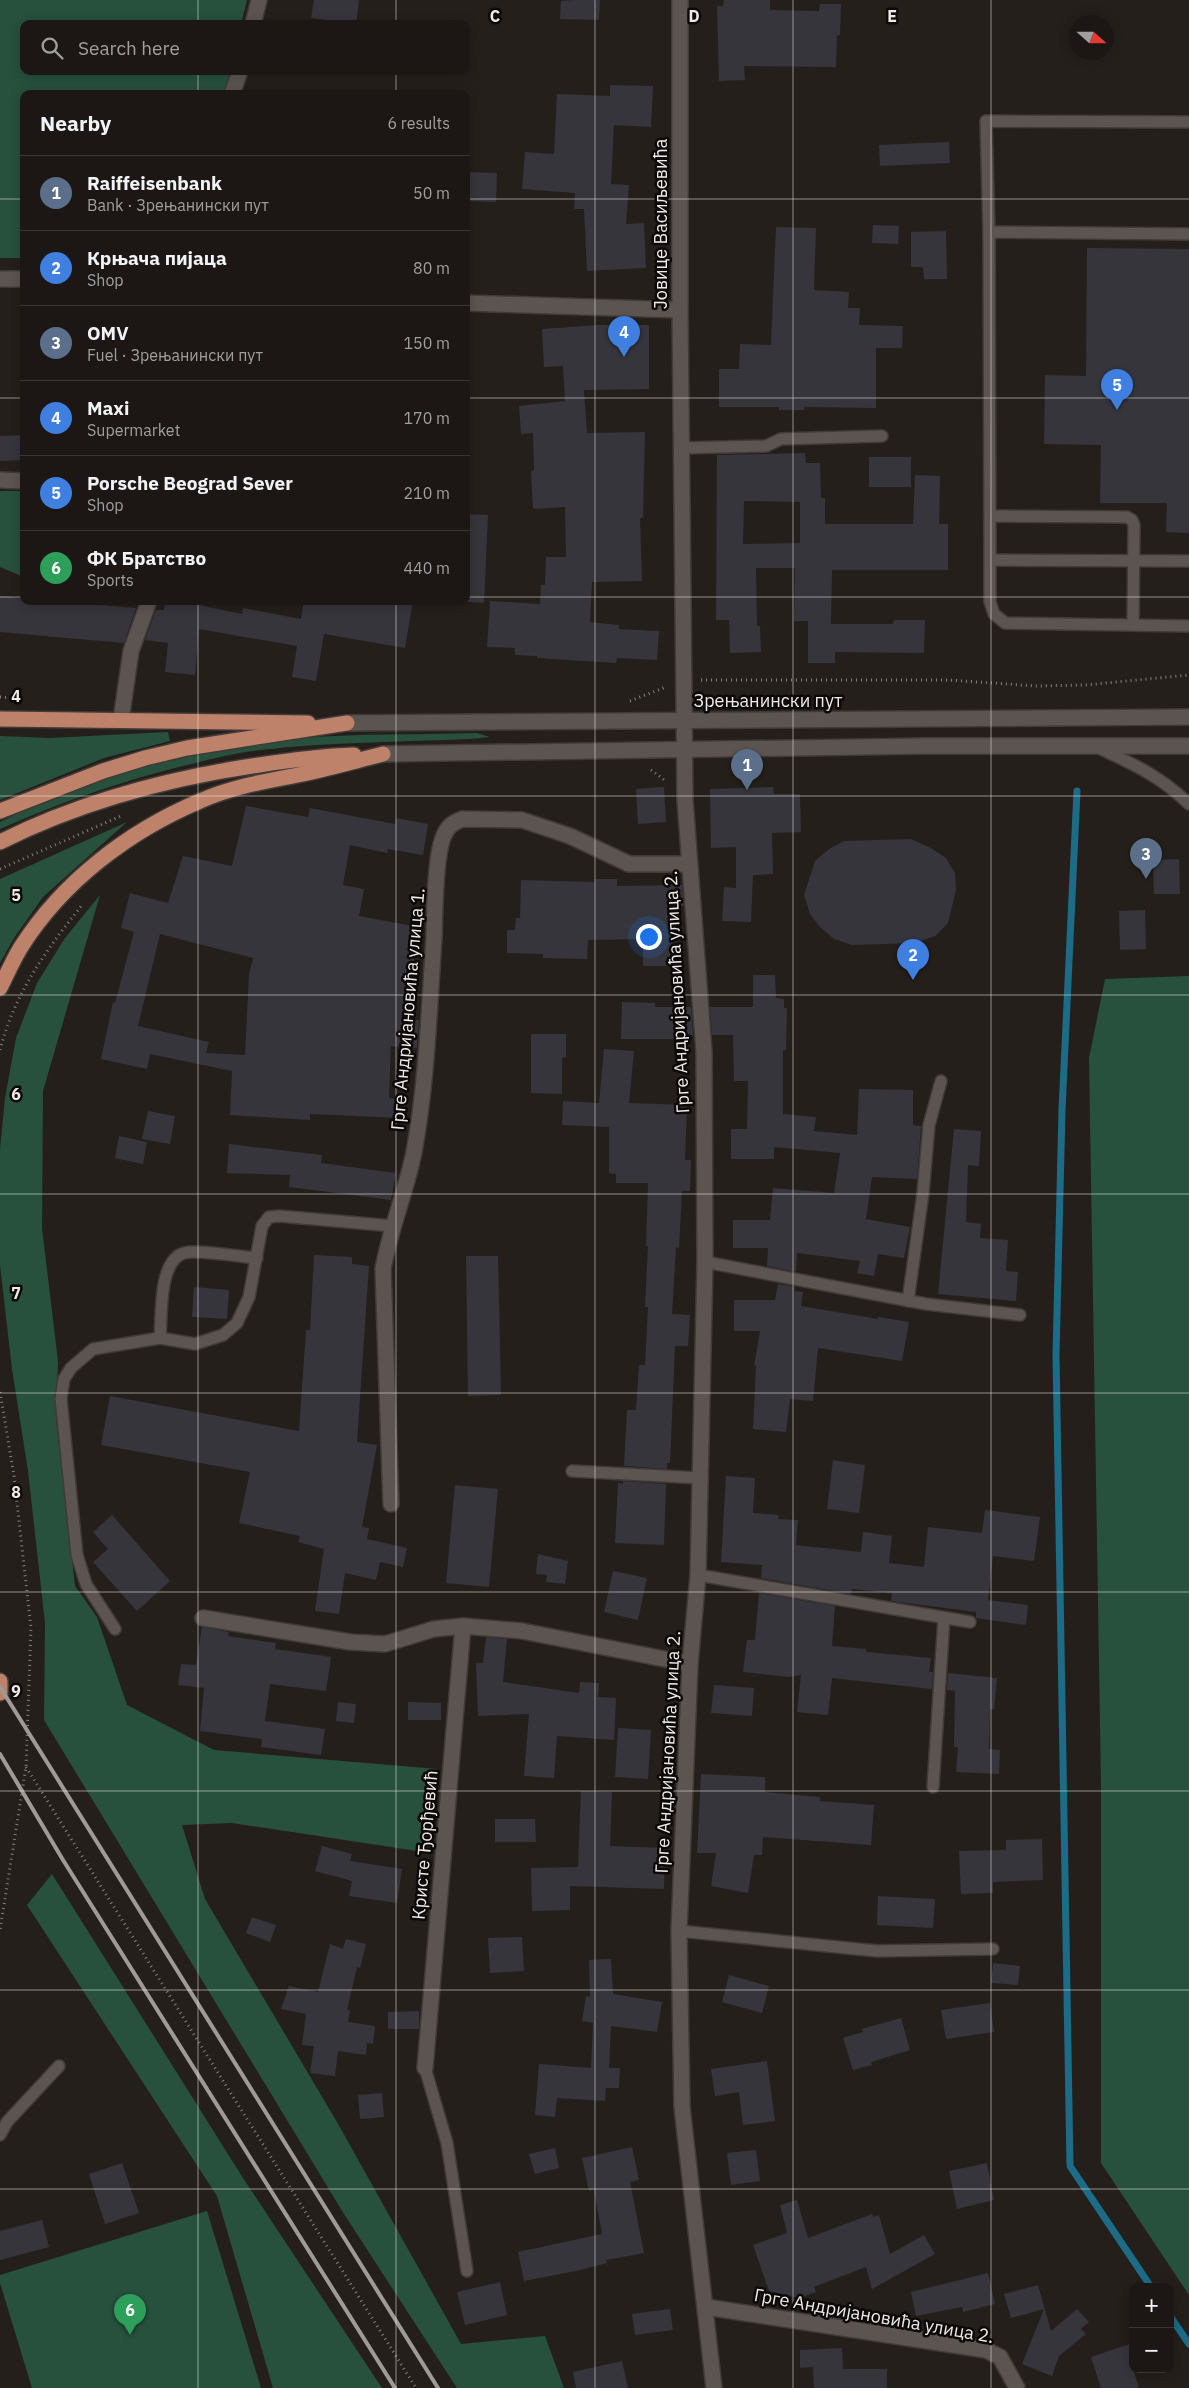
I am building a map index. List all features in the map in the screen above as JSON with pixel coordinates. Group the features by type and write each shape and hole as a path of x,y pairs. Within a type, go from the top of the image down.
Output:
{"main road":[{"path":"0,719 347,723"},
{"path":"0,811 103,771 145,758 187,748 347,723"},
{"path":"0,842 24,830 115,795 208,772 337,755 383,754"},
{"path":"0,988 21,948 50,908 86,872 118,846 144,830 200,800 232,790 383,754"},
{"path":"0,1681 0,1693"}],"street":[{"path":"254,20 259,0"},
{"name":"Јовице Васиљевића","path":"680,0 680,310 684,750"},
{"path":"233,90 239,75"},
{"path":"0,279 20,279"},
{"path":"470,303 680,310"},
{"path":"0,480 20,481"},
{"path":"121,720 131,651 148,605"},
{"name":"Зрењанински пут","path":"347,723 1189,717"},
{"path":"383,754 1189,746"},
{"name":"Грге Андријановића улица 2.","path":"684,750 684,794 688,864 704,1052 705,1262 698,1575 690,1664 679,1931 682,2107 714,2388"},
{"name":"Грге Андријановића улица 1.","path":"391,1504 383,1269 413,1155 424,1082 437,876 446,830 454,823 462,820 522,820 570,836 629,864 688,864"},
{"path":"203,1618 350,1642 385,1644 434,1629 463,1626 522,1631 690,1664"},
{"name":"Кристе Ђорђевић","path":"424,2068 463,1626"},
{"name":"Грге Андријановића улица 2.","path":"706,2307 986,2350 1000,2357 1017,2388"}],"lane":[{"path":"1189,122 986,121 989,232 990,602 994,614 1005,623 1189,626"},
{"path":"989,232 1189,234"},
{"path":"681,448 766,446 781,439 882,436"},
{"path":"990,516 1127,517 1132,520 1134,525 1133,624"},
{"path":"990,560 1189,561"},
{"path":"1095,746 1145,770 1167,783 1189,804"},
{"path":"908,1301 923,1193 929,1125 941,1081"},
{"path":"115,1629 86,1584 77,1555 61,1388 71,1368 93,1349 160,1338 195,1344 223,1335 237,1323 249,1297 262,1226 269,1217 279,1216 393,1226"},
{"path":"160,1338 164,1276 174,1259 186,1252 257,1258"},
{"path":"705,1262 954,1309 1020,1314"},
{"path":"572,1471 700,1478"},
{"path":"698,1575 970,1622"},
{"path":"933,1787 944,1618"},
{"path":"679,1931 877,1951 993,1949"},
{"path":"0,2135 7,2122 59,2066"},
{"path":"424,2068 447,2143 467,2270"}],"path":[{"path":"684,680 948,680 1037,686 1076,686 1189,675"},
{"path":"646,768 665,780 673,795 684,794"},
{"path":"0,869 127,814"},
{"path":"0,1050 23,988 51,943 85,901"},
{"path":"0,1392 14,1476 31,1628 26,1767 0,1930"},
{"path":"26,1767 416,2388"}],"green space":[{"path":"0,0 247,0 242,20 20,20 20,75 229,75 225,90 20,90 20,258 0,258"},
{"path":"0,491 20,491 20,575 0,567"},
{"path":"168,732 170,741 104,758 0,800 0,736 50,738"},
{"path":"477,733 490,737 313,745 231,755 160,772 113,786 45,810 0,829 0,822 72,790 147,766 224,749 324,736"},
{"path":"127,822 43,897 14,938 0,963 0,879"},
{"path":"100,895 43,1091 42,1228 58,1361 56,1419 75,1586 97,1617 127,1705 214,1750 437,1769 430,1853 232,1823 182,1825 205,1899 337,2122 461,2344 545,2336 564,2388 457,2388 344,2214 44,1720 45,1623 28,1471 12,1369 0,1265 0,1149 5,1098 16,1038 37,983 65,938"},
{"path":"1189,976 1189,2295 1101,2163 1101,1784 1089,1058 1105,979"},
{"path":"52,1874 243,2178 382,2388 273,2388 217,2196 27,1905"},
{"path":"207,2211 261,2388 32,2388 0,2283 0,2275"}],"building":[{"path":"314,0 359,0 356,20 311,18"},
{"path":"600,0 599,20 560,19 561,1"},
{"path":"724,0 770,0 770,10 819,11 820,4 841,4 840,35 837,35 836,67 744,66 745,80 719,81 717,6 723,6"},
{"path":"610,85 653,86 651,127 614,125 611,184 629,185 626,224 644,223 646,268 587,271 584,209 574,209 575,193 522,189 525,152 554,154 557,94 610,96"},
{"path":"949,142 950,163 880,166 879,145"},
{"path":"470,172 497,173 496,202 470,201"},
{"path":"873,225 899,226 898,244 872,243"},
{"path":"776,227 816,228 814,290 849,292 848,308 860,308 859,325 903,326 902,348 876,348 876,408 804,407 804,410 779,410 779,407 719,407 719,369 739,369 740,344 771,345"},
{"path":"946,231 947,279 924,279 923,267 911,267 911,232"},
{"path":"1087,248 1189,249 1189,533 1166,532 1167,503 1100,503 1101,445 1044,444 1045,375 1086,376"},
{"path":"598,325 649,325 649,389 584,390 587,433 645,432 643,518 640,518 642,581 592,582 590,622 619,625 619,629 659,631 657,660 617,658 616,663 537,658 537,656 515,655 515,648 487,647 490,601 540,604 541,585 545,585 546,557 566,557 565,507 533,509 531,471 534,470 533,433 521,434 519,406 565,401 563,366 544,367 542,329"},
{"path":"20,435 20,460 0,461 0,436"},
{"path":"805,453 806,463 820,463 821,498 825,498 825,524 913,524 915,475 940,476 939,524 948,524 948,570 832,570 831,624 893,624 894,620 925,620 924,653 835,652 835,663 808,663 808,621 794,621 795,568 756,568 757,626 760,626 761,652 730,653 729,620 716,620 717,455","holes":["744,501 800,502 800,543 743,544"]},
{"path":"869,457 911,457 911,487 869,487"},
{"path":"470,514 488,515 484,603 470,602"},
{"path":"0,596 20,598 20,605 102,605 136,608 124,643 0,632"},
{"path":"165,605 203,605 242,614 243,608 301,619 303,605 412,605 405,648 324,634 316,681 292,677 297,646 199,629 195,675 165,672 168,643 145,640 156,610 164,610"},
{"path":"664,787 666,822 638,824 636,789"},
{"path":"773,787 774,794 800,794 801,832 772,833 773,874 753,875 751,922 722,921 724,887 736,888 736,847 711,848 710,789"},
{"path":"246,806 308,817 310,808 395,824 396,818 428,824 423,855 388,849 387,853 350,845 343,885 364,889 359,916 419,927 413,965 420,967 407,1020 419,1020 417,1048 391,1046 389,1098 405,1100 404,1118 310,1114 310,1120 230,1115 232,1071 150,1054 147,1069 101,1059 113,1002 115,1003 134,932 121,928 130,893 168,903 183,856 232,866","holes":["160,934 253,958 249,974 245,1055 206,1053 209,1042 138,1026"]},
{"path":"911,839 929,847 946,858 955,873 956,890 948,923 935,936 914,943 852,945 834,939 820,927 810,914 804,895 815,861 829,849 844,841"},
{"path":"1179,859 1180,894 1154,894 1153,860"},
{"path":"595,879 617,879 617,886 682,885 684,906 672,906 672,945 679,945 679,966 643,966 643,939 588,940 587,959 543,958 543,954 507,953 507,930 515,930 516,918 520,918 521,880 595,882"},
{"path":"1145,910 1146,949 1120,950 1119,911"},
{"path":"753,975 775,975 776,998 784,999 784,1008 787,1008 786,1050 783,1050 783,1114 816,1117 814,1131 857,1135 859,1089 913,1090 913,1125 921,1126 917,1179 872,1177 866,1219 910,1227 904,1258 878,1254 874,1276 857,1273 860,1261 797,1253 796,1272 767,1266 768,1248 733,1248 733,1220 770,1220 773,1188 834,1193 840,1153 774,1147 774,1159 731,1159 731,1129 747,1129 748,1081 734,1081 733,1035 712,1035 710,1007 753,1007"},
{"path":"622,1002 655,1003 655,1007 691,1007 693,1035 690,1035 690,1039 621,1039"},
{"path":"531,1034 566,1034 566,1057 562,1058 562,1094 531,1093"},
{"path":"604,1049 634,1051 629,1103 687,1105 685,1160 691,1160 690,1191 682,1191 679,1248 676,1247 672,1314 690,1315 688,1346 675,1346 670,1463 667,1463 667,1469 624,1466 627,1410 636,1410 639,1365 645,1365 648,1307 645,1307 648,1246 646,1246 648,1183 616,1183 616,1174 609,1173 609,1127 562,1125 563,1101 599,1103"},
{"path":"148,1111 175,1116 170,1144 142,1139"},
{"path":"954,1129 981,1131 979,1166 968,1165 966,1222 981,1224 980,1238 1008,1240 1006,1271 1018,1272 1016,1301 938,1294"},
{"path":"119,1136 147,1142 143,1164 115,1158"},
{"path":"229,1144 322,1155 321,1163 396,1173 391,1200 289,1187 290,1175 227,1173"},
{"path":"314,1255 352,1257 352,1264 369,1266 357,1442 377,1445 362,1527 369,1528 367,1539 407,1548 403,1567 380,1562 376,1580 345,1573 339,1614 315,1611 324,1549 298,1542 300,1536 239,1523 250,1472 101,1445 110,1396 299,1431 306,1330 310,1330"},
{"path":"466,1256 498,1256 501,1395 468,1396"},
{"path":"778,1284 795,1287 794,1291 803,1292 801,1306 878,1319 878,1317 909,1322 902,1361 818,1348 813,1401 790,1399 786,1432 753,1429 756,1366 754,1366 760,1331 734,1331 734,1300 775,1300"},
{"path":"194,1287 229,1290 227,1319 192,1317"},
{"path":"833,1460 865,1465 859,1513 827,1509"},
{"path":"726,1476 755,1478 753,1513 779,1515 778,1519 798,1520 796,1545 861,1552 863,1532 892,1536 889,1563 924,1567 928,1527 982,1533 985,1510 1040,1517 1034,1561 993,1556 988,1600 1028,1605 1026,1625 976,1618 976,1612 891,1601 892,1593 852,1589 851,1594 761,1578 762,1565 721,1562"},
{"path":"623,1481 666,1484 664,1545 615,1543 618,1483 623,1484"},
{"path":"455,1485 498,1489 489,1587 446,1583"},
{"path":"112,1515 170,1581 137,1611 93,1562 108,1549 93,1532"},
{"path":"538,1554 568,1561 565,1584 546,1582 547,1575 536,1574"},
{"path":"613,1571 647,1578 638,1620 604,1612"},
{"path":"759,1593 835,1606 832,1646 866,1649 866,1652 931,1658 929,1672 933,1672 932,1689 832,1678 828,1715 797,1712 801,1675 789,1677 743,1672 747,1640 755,1640"},
{"path":"202,1627 229,1632 228,1636 276,1643 275,1649 331,1657 326,1691 270,1684 265,1721 325,1729 321,1755 261,1747 262,1739 200,1731 204,1688 178,1685 181,1664 196,1665"},
{"path":"486,1637 507,1639 503,1682 579,1693 580,1682 599,1683 598,1697 616,1698 614,1740 557,1736 554,1778 524,1776 529,1714 478,1716 476,1663 483,1663"},
{"path":"948,1673 997,1678 994,1709 990,1709 989,1749 1000,1750 999,1774 956,1772 958,1747 954,1747 955,1691 947,1690"},
{"path":"714,1685 754,1688 752,1716 711,1713"},
{"path":"338,1702 356,1704 354,1723 336,1721"},
{"path":"408,1702 441,1703 441,1720 408,1720"},
{"path":"618,1728 651,1730 648,1779 615,1777"},
{"path":"701,1774 765,1777 765,1792 820,1797 820,1801 874,1805 871,1845 763,1837 762,1855 754,1855 748,1893 711,1886 716,1853 697,1853"},
{"path":"581,1791 612,1792 610,1846 665,1848 664,1889 570,1886 570,1910 532,1911 531,1868 578,1867"},
{"path":"495,1819 535,1819 536,1842 495,1842"},
{"path":"1042,1839 1043,1880 993,1882 993,1893 961,1894 959,1851 1006,1850 1006,1840"},
{"path":"322,1846 352,1854 350,1861 402,1869 397,1903 349,1896 352,1881 315,1871"},
{"path":"878,1896 935,1899 933,1928 877,1925"},
{"path":"252,1917 276,1925 270,1942 246,1933"},
{"path":"522,1937 524,1971 490,1973 488,1938"},
{"path":"346,1939 366,1944 360,1968 357,1967 347,2010 350,2010 348,2022 375,2026 373,2044 367,2043 366,2055 338,2051 335,2076 310,2073 314,2046 302,2045 306,2014 281,2009 289,1986 318,1992 330,1944 343,1949"},
{"path":"611,1959 613,1994 662,2002 657,2032 611,2026 609,2068 620,2068 619,2088 606,2088 605,2101 557,2098 555,2117 535,2115 539,2064 591,2068 593,2023 582,2021 586,1996 590,1997 589,1960"},
{"path":"993,1963 1020,1966 1018,1985 991,1983"},
{"path":"729,1975 769,1986 762,2013 722,2002"},
{"path":"990,2003 994,2032 946,2039 941,2010"},
{"path":"419,2011 419,2029 388,2029 388,2012"},
{"path":"901,2018 910,2050 871,2062 872,2065 853,2070 843,2038 863,2032 862,2029"},
{"path":"767,2061 775,2121 743,2125 739,2092 715,2096 711,2069"},
{"path":"382,2093 384,2117 360,2119 358,2095"},
{"path":"632,2147 639,2180 630,2182 644,2253 606,2260 607,2263 576,2271 524,2281 518,2252 602,2234 594,2190 589,2191 582,2158"},
{"path":"555,2148 559,2168 535,2174 529,2154"},
{"path":"756,2150 760,2181 731,2185 727,2153"},
{"path":"122,2163 139,2213 105,2224 89,2174"},
{"path":"987,2163 994,2200 957,2209 949,2171"},
{"path":"797,2200 808,2238 872,2214 873,2217 879,2215 890,2254 924,2235 935,2254 872,2289 866,2267 814,2287 816,2292 799,2298 769,2291 753,2245 787,2233 780,2205"},
{"path":"42,2220 49,2247 0,2260 0,2231"},
{"path":"988,2273 995,2304 963,2312 962,2307 916,2316 911,2292"},
{"path":"500,2282 507,2315 465,2325 457,2292"},
{"path":"1038,2285 1051,2331 1077,2309 1089,2322 1081,2329 1086,2334 1059,2356 1052,2376 1022,2364 1044,2309 1011,2318 1004,2294"},
{"path":"670,2309 673,2330 635,2335 632,2314"},
{"path":"1129,2344 1129,2373 1134,2373 1139,2388 1101,2388 1091,2357"},
{"path":"842,2348 843,2369 887,2369 887,2388 814,2388 813,2367 800,2368 800,2350"},
{"path":"622,2361 628,2388 576,2388 573,2372"}],"waterway":[{"path":"1077,791 1062,1110 1056,1355 1070,2166 1148,2283"},
{"path":"1174,2322 1189,2344"}],"railway":[{"path":"0,1687 438,2388"},
{"path":"0,1754 63,1860 395,2388"}],"place":[{"name":"Maxi","path":"624,357"},
{"name":"Porsche Beograd Sever","path":"1117,410"},
{"name":"Raiffeisenbank","path":"747,790"},
{"name":"OMV","path":"1146,879"},
{"name":"Крњача пијаца","path":"913,980"},
{"name":"ФК Братство","path":"130,2335"}]}
